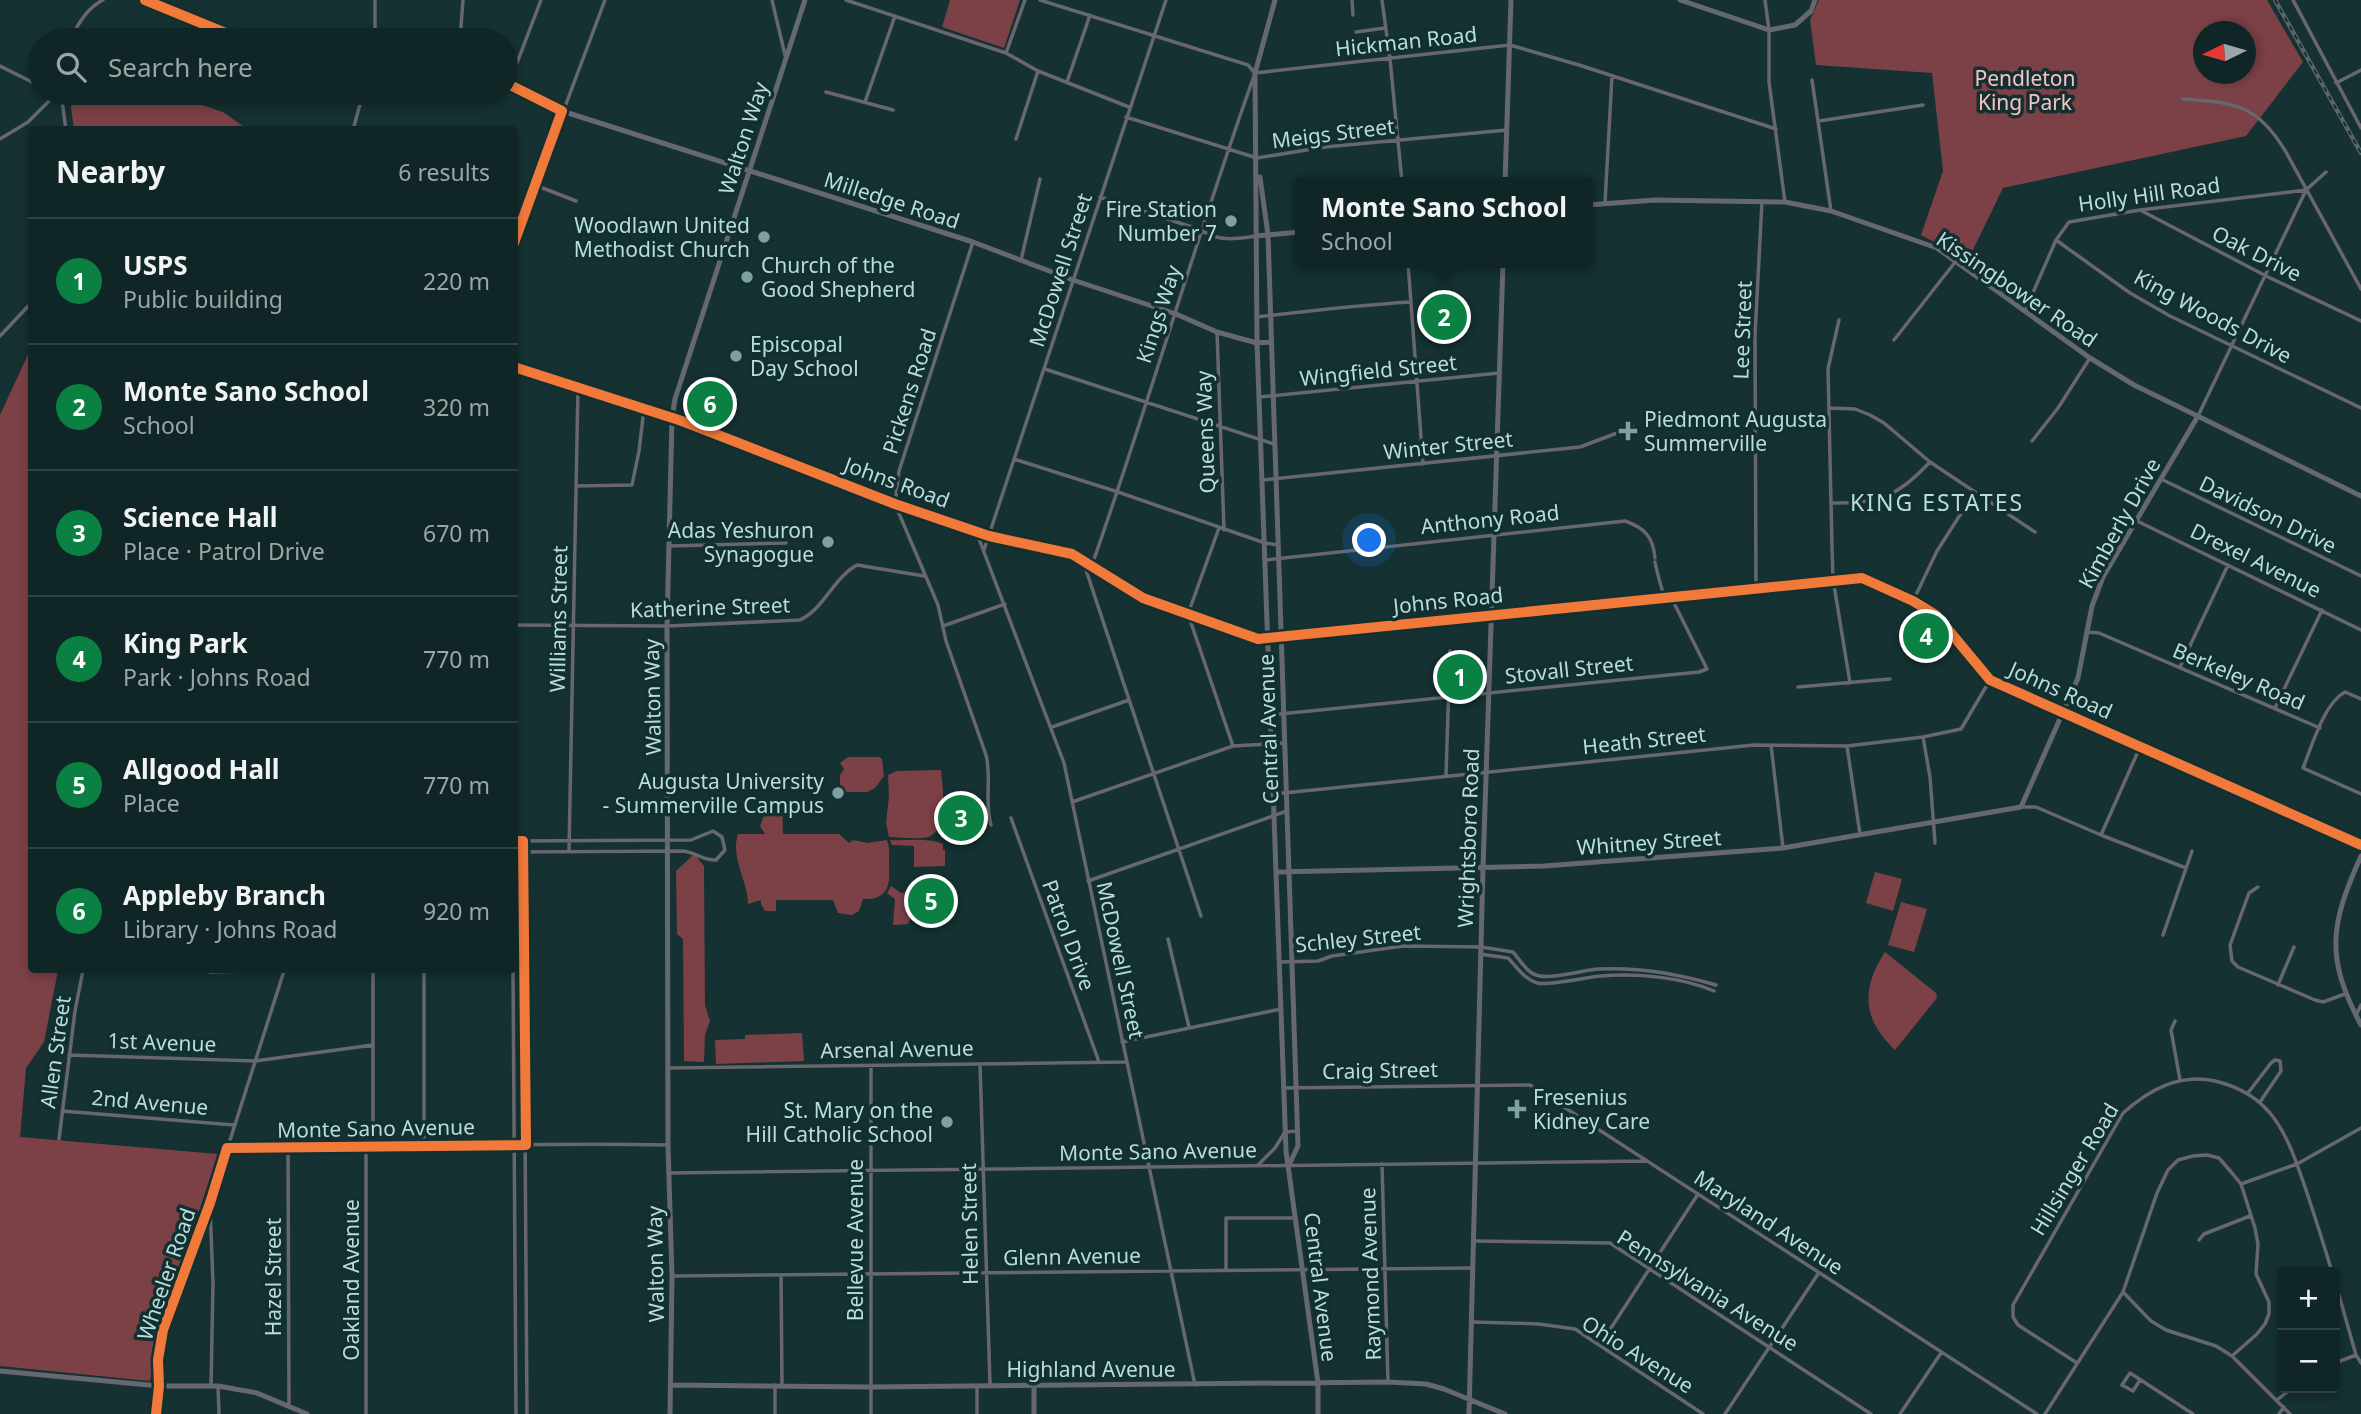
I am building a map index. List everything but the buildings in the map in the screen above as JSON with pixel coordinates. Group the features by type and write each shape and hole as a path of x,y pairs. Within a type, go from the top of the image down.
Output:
{"main road":[{"path":"145,0 213,28"},
{"name":"Walton Way","path":"670,1414 672,1276 668,1145 667,626 672,418 675,399 805,0"},
{"name":"Central Avenue","path":"1275,0 1255,73 1257,342 1285,1132 1318,1383 1318,1414"},
{"path":"1505,177 1511,0"},
{"path":"1680,0 1769,30 1795,25 1811,10 1815,0"},
{"name":"Milledge Road","path":"518,89 562,111 972,242 1073,280 1176,314 1217,332 1257,342 1270,342"},
{"name":"Central Avenue","path":"1257,158 1268,235 1293,961 1297,1149 1289,1165"},
{"name":"Kissingbower Road","path":"1593,204 1655,200 1785,202 1831,211 1937,248 2090,358 2134,385 2361,496"},
{"path":"1256,236 1295,232"},
{"name":"Wrightsboro Road","path":"1469,1414 1480,947 1503,268"},
{"name":"Kimberly Drive","path":"2021,807 2078,678 2092,606 2103,577 2198,416"},
{"name":"Whitney Street","path":"1276,872 1544,866 1783,848 2021,807"},
{"path":"2361,856 2343,897 2335,942 2337,969 2345,993 2361,1025"},
{"path":"0,1371 159,1386 215,1386 257,1393 307,1414"},
{"name":"Highland Avenue","path":"671,1385 871,1387 1388,1382 1426,1384 1469,1398 1505,1414"},
{"path":"1034,1385 1034,1414"},
{"name":"Wheeler Road","path":"156,1414 159,1386"}],"street":[{"path":"77,28 96,2 103,0"},
{"path":"375,0 375,28"},
{"path":"461,28 463,0"},
{"path":"518,56 541,0"},
{"path":"518,232 605,0"},
{"path":"772,0 786,57"},
{"path":"846,0 1006,53 1038,71 1129,107"},
{"path":"1006,53 1025,0"},
{"path":"1040,0 1248,65 1255,73"},
{"name":"McDowell Street","path":"984,550 1166,0"},
{"path":"1352,0 1353,15"},
{"path":"1382,0 1402,177"},
{"path":"1765,0 1769,30 1769,82 1785,202"},
{"path":"2292,0 2361,128"},
{"path":"1067,82 1090,15"},
{"path":"865,102 895,16"},
{"path":"1356,32 1385,28"},
{"name":"Hickman Road","path":"1255,73 1510,45 1776,129"},
{"path":"0,66 28,80"},
{"path":"2336,83 2361,70"},
{"path":"1016,139 1038,71"},
{"name":"Kings Way","path":"1093,565 1227,150 1255,73"},
{"path":"1605,203 1612,76"},
{"path":"1812,80 1831,211"},
{"path":"826,92 893,110"},
{"path":"2183,99 2224,102 2255,114 2274,132 2361,289"},
{"path":"0,139 28,122 45,105"},
{"path":"62,105 65,126"},
{"path":"354,126 360,105"},
{"path":"1819,121 1923,105"},
{"name":"Meigs Street","path":"1126,117 1257,158 1325,147 1507,130"},
{"path":"2198,416 2306,190 2326,172"},
{"path":"1021,260 1040,178"},
{"path":"536,185 576,201"},
{"name":"Holly Hill Road","path":"2025,311 2056,240 2069,222 2140,210 2306,190"},
{"path":"1100,197 1201,230 1222,240 1256,236"},
{"name":"Lee Street","path":"1756,587 1755,335 1762,200"},
{"name":"Oak Drive","path":"2140,210 2266,276 2361,321"},
{"name":"King Woods Drive","path":"2056,240 2130,293 2169,316 2361,408"},
{"name":"Pickens Road","path":"895,503 900,471 972,242"},
{"path":"1894,340 1956,261"},
{"path":"1408,268 1423,464"},
{"path":"1257,317 1342,306 1410,302"},
{"path":"0,336 28,306"},
{"path":"1839,320 1828,369 1833,579 1850,683"},
{"name":"Queens Way","path":"1188,614 1221,529 1217,332"},
{"path":"2032,441 2058,408 2090,358"},
{"name":"Johns Road","path":"518,368 672,418 989,536 1082,559 1143,598 1258,639 1862,578 1913,601 1936,615 1990,680 2361,845"},
{"path":"1045,369 1274,444"},
{"name":"Wingfield Street","path":"1260,397 1499,373"},
{"name":"Williams Street","path":"569,851 578,387"},
{"path":"1830,408 1855,410 1870,415 1930,462 2035,532"},
{"path":"576,486 632,485 644,409"},
{"name":"Winter Street","path":"1263,480 1585,446 1633,427"},
{"path":"1014,459 1118,492 1265,544 1278,545"},
{"path":"1831,503 1862,503 1889,496 1904,488 1930,462"},
{"name":"Davidson Drive","path":"2161,479 2361,576"},
{"path":"1913,601 1937,551 1974,493"},
{"path":"895,503 938,605 946,641 986,755 989,768 986,806 991,825"},
{"name":"Anthony Road","path":"1266,560 1625,521 1636,525 1651,538 1661,578 1662,595 1665,598"},
{"name":"Drexel Avenue","path":"2137,521 2361,630"},
{"name":"McDowell Street","path":"976,531 1064,763 1195,1385"},
{"path":"670,546 786,543"},
{"path":"1082,559 1201,916"},
{"name":"Katherine Street","path":"518,625 667,626 800,620 811,614 842,576 857,565 924,576"},
{"path":"2180,667 2228,565"},
{"name":"Stovall Street","path":"1269,715 1699,673 1707,669 1671,598"},
{"path":"943,626 1005,604"},
{"path":"2275,708 2322,610"},
{"path":"1188,614 1233,746"},
{"name":"Berkeley Road","path":"2087,632 2099,633 2320,728 2336,697 2345,692 2361,699"},
{"path":"1446,775 1450,651"},
{"path":"1798,687 1890,679"},
{"name":"Heath Street","path":"1274,793 1754,745 1847,746 1923,737 1961,729 1990,680"},
{"path":"1052,727 1129,700"},
{"path":"2320,728 2303,768 2361,794"},
{"path":"1923,737 1930,777 1935,843"},
{"path":"1072,802 1233,746 1285,743"},
{"path":"1771,746 1783,848"},
{"path":"1847,746 1860,835"},
{"path":"2101,835 2140,747"},
{"path":"2021,807 2036,807 2186,868"},
{"path":"1088,881 1287,811"},
{"name":"Patrol Drive","path":"1011,818 1098,1062"},
{"path":"518,841 691,840 713,831 722,837 725,850 716,860 708,860 692,852 667,850 518,852"},
{"path":"614,840 614,851"},
{"path":"523,841 527,1414"},
{"path":"2163,935 2192,851"},
{"path":"2258,887 2249,893 2230,952 2238,967 2323,1002 2345,993"},
{"path":"1168,939 1189,1027"},
{"name":"Schley Street","path":"1280,962 1318,961 1332,956 1403,946 1480,947 1507,949 1513,952 1528,971 1542,977 1600,969 1666,974 1716,985"},
{"path":"2278,985 2294,947"},
{"path":"518,954 524,954"},
{"path":"1480,954 1508,958 1520,972 1538,983 1604,975 1666,979 1714,991"},
{"name":"Allen Street","path":"59,1139 83,973"},
{"name":"Wheeler Road","path":"159,1386 158,1360 163,1331 210,1203 285,973"},
{"path":"373,973 373,1146"},
{"path":"424,973 424,1147"},
{"path":"513,973 516,1414"},
{"path":"2356,1015 2361,1005"},
{"path":"1122,1042 1281,1009"},
{"path":"2175,1021 2171,1030 2180,1080"},
{"path":"513,1022 525,1023"},
{"name":"1st Avenue","path":"69,1055 255,1061 373,1045"},
{"path":"2248,1093 2271,1063 2280,1061 2281,1071 2260,1102"},
{"name":"Arsenal Avenue","path":"669,1068 1126,1062"},
{"name":"Helen Street","path":"980,1064 990,1384"},
{"name":"Bellevue Avenue","path":"871,1066 871,1414"},
{"name":"Hillsinger Road","path":"2077,1363 2018,1325 2013,1317 2013,1305 2123,1113 2159,1087 2180,1080 2206,1079 2235,1087 2260,1102 2280,1124 2297,1164 2330,1267"},
{"name":"Craig Street","path":"1284,1088 1477,1085"},
{"name":"Maryland Avenue","path":"1477,1085 1530,1085 2037,1414"},
{"name":"2nd Avenue","path":"62,1111 234,1125"},
{"path":"2241,1184 2297,1164 2361,1128"},
{"path":"1259,1165 1285,1132 1297,1131"},
{"name":"Monte Sano Avenue","path":"227,1148 594,1143 668,1145"},
{"name":"Oakland Avenue","path":"366,1146 366,1414"},
{"name":"Hazel Street","path":"288,1149 289,1406"},
{"path":"2045,1414 2123,1292 2157,1193 2168,1170 2178,1160 2207,1155 2219,1158 2241,1184 2255,1228 2258,1244 2256,1274 2269,1301 2269,1314 2257,1334 2232,1356"},
{"name":"Monte Sano Avenue","path":"669,1173 1647,1161"},
{"name":"Raymond Avenue","path":"1382,1164 1388,1382"},
{"path":"1599,1346 1698,1194"},
{"path":"210,1203 215,1386 219,1414"},
{"path":"2199,1240 2204,1234 2250,1216"},
{"path":"514,1217 526,1217"},
{"path":"1226,1270 1226,1218 1297,1218"},
{"name":"Pennsylvania Avenue","path":"1472,1241 1610,1243 1871,1414"},
{"name":"Glenn Avenue","path":"672,1276 1472,1268"},
{"path":"1726,1414 1818,1273"},
{"path":"775,1414 781,1275"},
{"path":"515,1280 526,1280"},
{"path":"2123,1292 2151,1321 2166,1331 2216,1346 2232,1356 2290,1414"},
{"path":"2340,1299 2356,1355 2361,1363"},
{"name":"Ohio Avenue","path":"1470,1322 1575,1329 1703,1414"},
{"path":"515,1333 526,1332"},
{"path":"1900,1414 1941,1353"},
{"path":"2340,1361 2356,1355"},
{"path":"2140,1380 2133,1391 2122,1385 2130,1373 2193,1414"},
{"path":"976,1414 977,1384"},
{"path":"2276,1400 2285,1393"},
{"path":"2279,1414 2284,1407"}],"green space":[{"path":"950,0 1020,0 1004,48 942,27"},
{"name":"Pendleton King Park","path":"1819,0 2267,0 2303,62 2246,136 2003,188 1968,260 1921,235 1943,171 1932,73 1816,65 1810,20"},
{"path":"202,105 223,112 243,126 74,126 71,107"},
{"path":"28,354 28,973 57,973 44,1042 26,1068 20,1137 218,1154 155,1345 153,1375 149,1381 0,1366 0,415"},
{"path":"848,757 882,759 884,776 875,788 867,792 840,792 840,775 844,769 840,763"},
{"path":"941,770 944,807 940,826 935,833 924,838 889,837 886,823 888,775 897,771"},
{"path":"782,804 783,834 839,834 849,843 853,840 868,843 887,840 889,878 883,894 872,899 863,899 859,911 852,915 838,913 833,900 776,900 776,911 765,911 761,900 748,904 736,852 738,834 765,834 760,826 764,816 767,816 768,805"},
{"path":"890,840 923,840 943,844 945,866 914,867 914,846 892,845"},
{"path":"693,855 704,866 705,1005 710,1021 705,1035 704,1062 684,1061 683,939 677,934 676,871"},
{"path":"1875,872 1902,879 1893,911 1866,903"},
{"path":"891,886 901,893 912,889 917,894 917,915 912,916 908,924 893,925 895,899 887,893"},
{"path":"1901,902 1927,909 1914,952 1888,945"},
{"path":"1885,952 1936,993 1937,998 1895,1050 1876,1027 1869,1003 1872,979"},
{"path":"802,1033 804,1061 716,1064 715,1040 745,1039 745,1035"}],"railway":[{"path":"2275,0 2361,153"}],"cycle path":[{"path":"145,0 213,28"},
{"path":"518,89 562,111 518,232"},
{"path":"518,368 682,421 895,504 989,536 1072,554 1143,598 1258,639 1862,578 1913,601 1936,615 1990,680 2361,845"},
{"path":"156,1414 158,1360 163,1330 210,1203 227,1148 526,1145 523,841 518,841"}],"place":[{"name":"Fire Station Number 7","path":"1231,221"},
{"name":"Woodlawn United Methodist Church","path":"764,237"},
{"name":"Church of the Good Shepherd","path":"747,277"},
{"name":"Monte Sano School","path":"1444,317"},
{"name":"Episcopal Day School","path":"736,356"},
{"name":"Appleby Branch","path":"710,404"},
{"name":"Piedmont Augusta Summerville","path":"1628,431"},
{"name":"Adas Yeshuron Synagogue","path":"828,542"},
{"name":"King Park","path":"1926,636"},
{"name":"USPS","path":"1460,677"},
{"name":"Augusta University - Summerville Campus","path":"838,793"},
{"name":"Science Hall","path":"961,818"},
{"name":"Allgood Hall","path":"931,901"},
{"name":"Fresenius Kidney Care","path":"1517,1109"},
{"name":"St. Mary on the Hill Catholic School","path":"947,1122"}],"district":[{"name":"KING ESTATES","path":"1937,502"}]}
